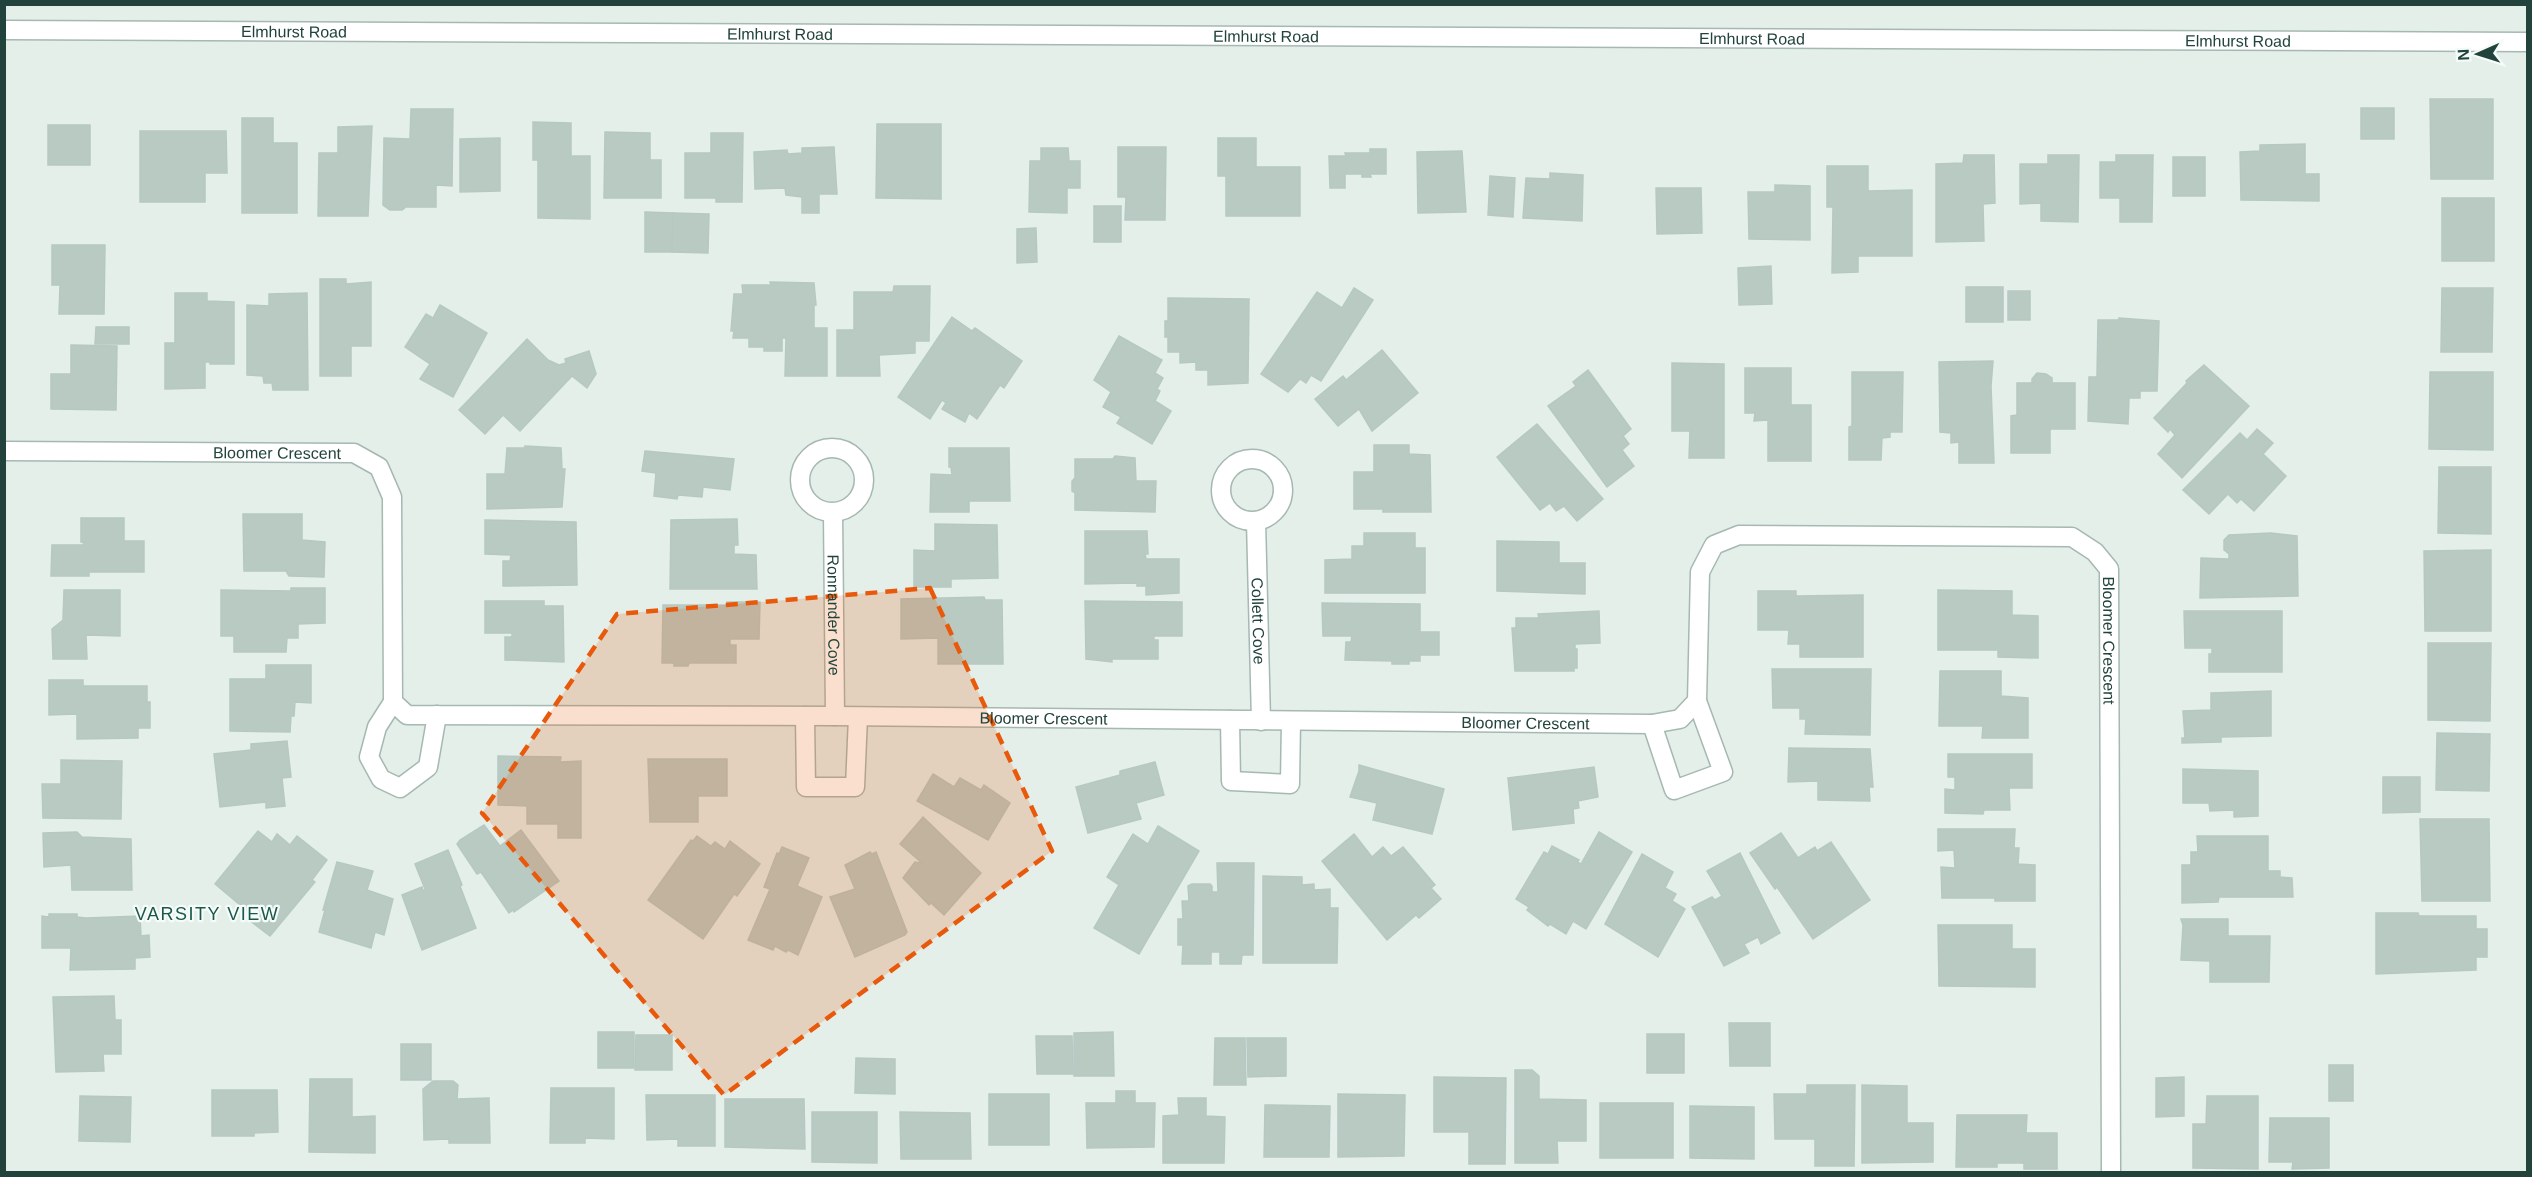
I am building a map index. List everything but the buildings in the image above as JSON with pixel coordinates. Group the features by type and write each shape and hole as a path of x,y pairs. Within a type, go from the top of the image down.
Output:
{"street":[{"name":"Elmhurst Road","path":"4,30 2528,42"},
{"name":"Bloomer Crescent","path":"4,451 354,453 379,467 392,497 393,702 407,715 835,716 1652,724 1680,719 1697,700"},
{"name":"Ronnander Cove","path":"833,513 835,716"},
{"name":"Collett Cove","path":"1256,521 1261,721"},
{"name":"Bloomer Crescent","path":"1652,724 1674,790 1723,772 1697,700 1700,572 1714,545 1739,535 2072,537 2095,552 2109,569 2110,1173"},
{"path":"393,702 377,727 369,757 381,779 400,788 428,767 438,715"},
{"path":"805,716 806,787 855,787 858,717"},
{"path":"1230,720 1231,781 1290,784 1291,721"}],"highlighted area":[{"path":"930,588 1052,851 724,1095 482,813 617,614"}],"district":[{"name":"VARSITY VIEW","path":"207,914"}]}
